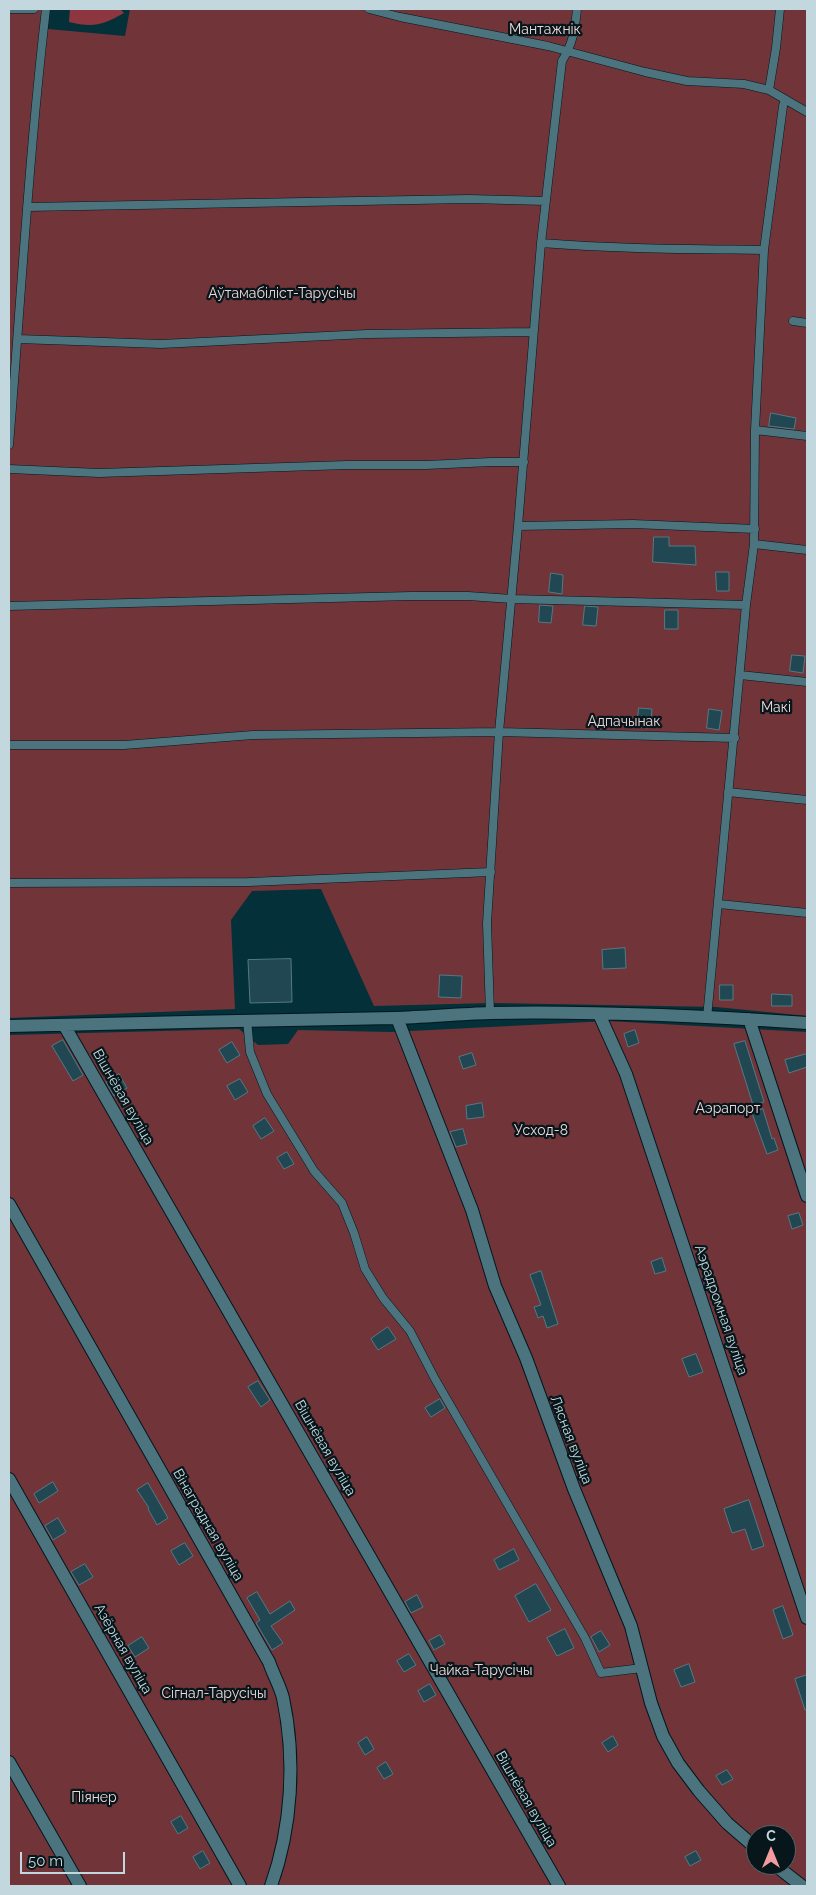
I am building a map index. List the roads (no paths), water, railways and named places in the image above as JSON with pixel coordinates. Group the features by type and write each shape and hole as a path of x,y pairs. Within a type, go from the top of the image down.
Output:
{"street":[{"path":"9,1026 397,1018 490,1013 599,1014 807,1023"},
{"name":"Аэрадромная вуліца","path":"599,1014 626,1074 807,1618"},
{"name":"Лясная вуліца","path":"397,1018 468,1201 495,1286 526,1358 574,1489 631,1626 651,1703 663,1736 678,1763 699,1791 727,1823 746,1839"},
{"path":"749,1019 807,1196"},
{"name":"Вішнёвая вуліца","path":"64,1025 559,1886"},
{"name":"Вінаградная вуліца","path":"9,1204 269,1662 282,1696 287,1724 290,1765 288,1814 278,1869 271,1886"},
{"name":"Азёрная вуліца","path":"9,1479 240,1886"},
{"path":"9,1762 80,1886"},
{"path":"788,1875 802,1886"}],"lane":[{"path":"9,9 34,9"},
{"path":"9,445 37,83 46,9"},
{"path":"369,9 568,51 687,81 744,84 769,90 807,112"},
{"path":"490,1013 487,923 499,732 524,462 533,332 562,61 573,39 577,9"},
{"path":"769,90 780,9"},
{"path":"707,1018 746,605 754,544 755,430 764,250 785,99"},
{"path":"27,207 469,199 546,201"},
{"path":"542,243 664,249 764,250"},
{"path":"793,321 807,323"},
{"path":"18,339 161,344 367,334 533,332"},
{"path":"755,430 807,436"},
{"path":"9,469 99,473 346,465 524,462"},
{"path":"518,526 633,524 755,529"},
{"path":"754,544 807,550"},
{"path":"9,606 411,596 468,596 512,599 746,605"},
{"path":"740,675 807,682"},
{"path":"9,745 124,744 254,735 499,732 734,738"},
{"path":"728,792 807,800"},
{"path":"9,883 249,882 491,872"},
{"path":"719,904 807,914"},
{"path":"247,1020 250,1052 267,1094 314,1171 342,1203 354,1232 365,1269 382,1298 410,1330 436,1379 580,1630 601,1673 642,1668"}],"park label":[{"name":"Мантажнік","path":"545,30"},
{"name":"Аўтамабіліст-Тарусічы","path":"282,294"},
{"name":"Макі","path":"776,708"},
{"name":"Адпачынак","path":"624,722"},
{"name":"Аэрапорт","path":"728,1109"},
{"name":"Усход-8","path":"541,1131"},
{"name":"Чайка-Тарусічы","path":"481,1671"},
{"name":"Сігнал-Тарусічы","path":"214,1694"},
{"name":"Піянер","path":"94,1798"}]}
